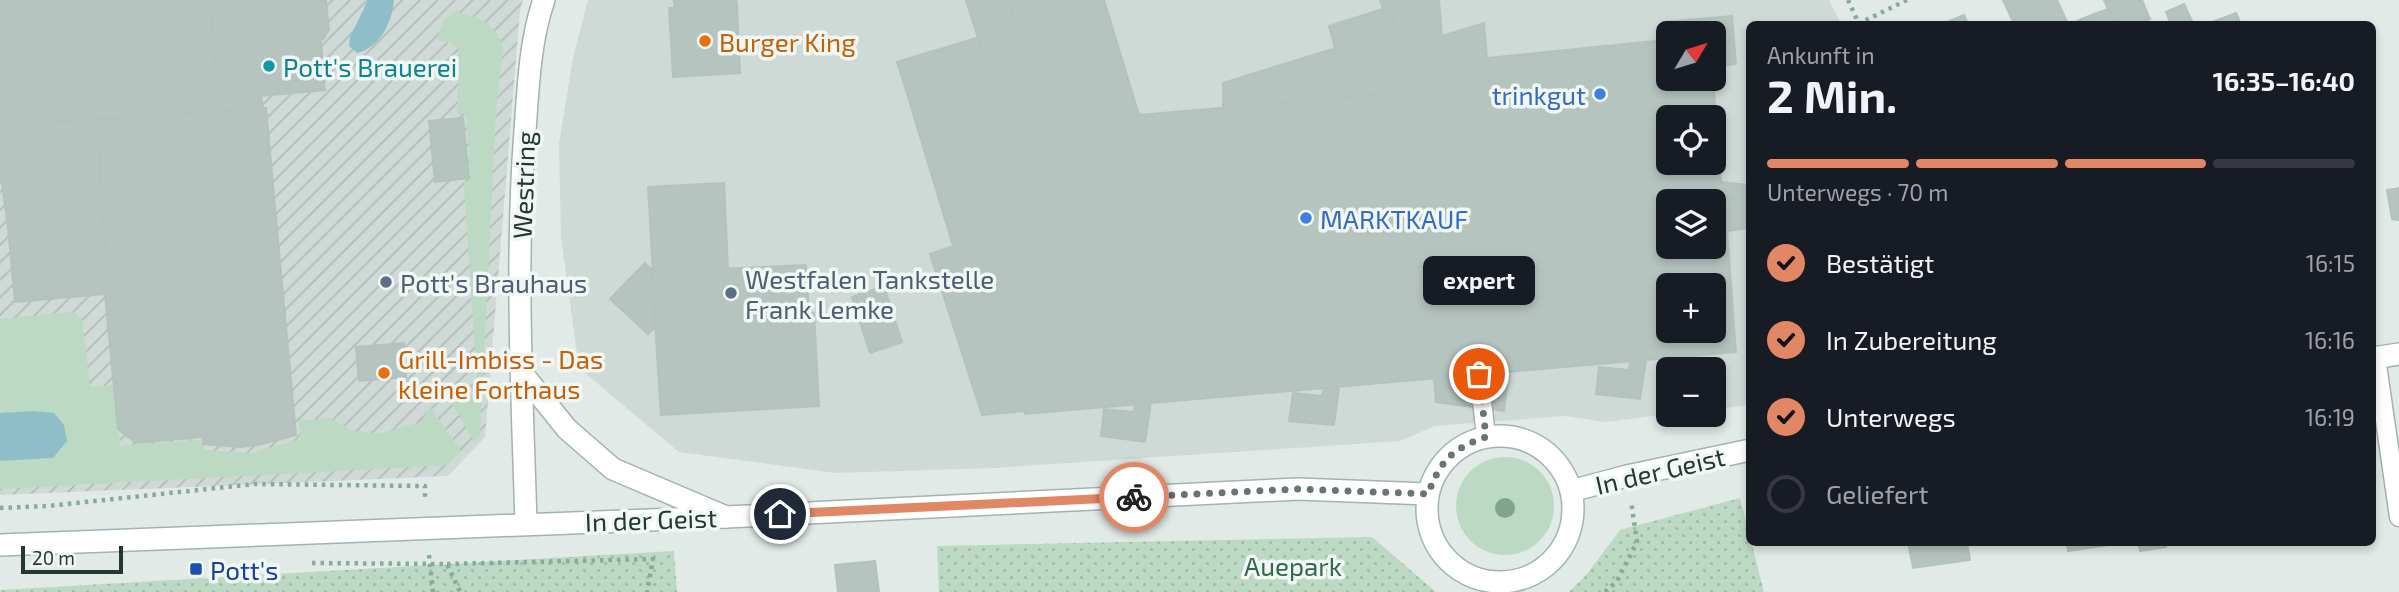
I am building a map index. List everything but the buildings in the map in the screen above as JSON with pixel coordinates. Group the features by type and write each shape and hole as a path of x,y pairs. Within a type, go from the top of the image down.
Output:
{"main road":[{"name":"Westring","path":"526,523 521,372 520,189 528,79 544,0"},
{"path":"2376,358 2399,355"},
{"path":"521,372 567,429 613,469 726,517"},
{"path":"1508,436 1530,442 1548,454 1562,470 1571,491 1573,511 1570,531 1561,549 1548,564 1531,575 1512,582 1492,582 1472,577 1455,567 1441,552 1431,534 1427,515 1428,494 1436,474 1448,457 1466,444 1486,437 1508,436"},
{"name":"In der Geist","path":"1571,491 1746,451"},
{"name":"In der Geist","path":"0,545 726,517 1298,489 1428,494"}],"lane":[{"path":"2376,371 2399,517"},
{"path":"1479,374 1486,437"}],"path":[{"path":"1847,0 1858,21"},
{"path":"1865,21 1907,0"},
{"path":"1605,592 1617,581 1637,542 1627,476"},
{"path":"0,508 48,506 255,484 425,486 427,527"},
{"path":"433,592 430,564 653,559 647,592"},
{"path":"447,564 460,592"}],"shaded area":[{"path":"0,0 523,0 520,10 485,437 448,476 0,495"},
{"path":"588,0 1829,0 1840,21 1746,21 1746,405 1726,408 1726,357 1656,357 1656,416 1605,422 1564,416 1434,426 1400,441 994,468 836,473 679,452 579,368 561,237 559,144 573,58"}],"green space":[{"path":"455,11 485,22 496,32 503,47 496,110 480,435 474,441 450,400 468,392 473,398 478,396 464,182 471,180 466,114 457,114 459,47 436,39 444,20"},
{"path":"73,312 82,319 90,387 113,385 120,446 199,440 204,450 252,453 301,439 299,421 330,418 350,430 379,434 421,422 430,407 461,451 448,465 0,489 0,461 53,458 33,411 0,413 0,319"},
{"path":"1505,457 1524,461 1540,471 1550,487 1554,506 1550,525 1540,541 1524,551 1505,555 1486,551 1470,541 1460,525 1456,506 1460,487 1470,471 1486,461"},
{"path":"1740,498 1746,522 1746,546 1752,546 1764,592 1569,592 1587,574 1620,530"},
{"name":"Auepark","path":"1372,537 1436,592 939,592 937,546"},
{"path":"674,551 677,592 0,592 0,590"}],"water":[{"path":"368,0 394,0 391,17 384,32 373,45 357,53 349,46 350,37"},
{"path":"0,413 54,413 64,425 67,441 53,458 0,461"}],"way so far":[{"path":"1134,497 1298,489 1428,494 1436,474 1448,457 1466,444 1486,437 1479,374"}],"place":[{"name":"Burger King","path":"705,41"},
{"name":"Pott's Brauerei","path":"269,66"},
{"name":"trinkgut","path":"1600,94"},
{"name":"MARKTKAUF","path":"1306,218"},
{"name":"Pott's Brauhaus","path":"386,282"},
{"name":"Westfalen Tankstelle Frank Lemke","path":"731,293"},
{"name":"Grill-Imbiss - Das kleine Forthaus","path":"384,373"},
{"name":"expert","path":"1479,374"},
{"name":"Pott's","path":"196,569"}],"route":[{"path":"780,514 1134,497"}]}
